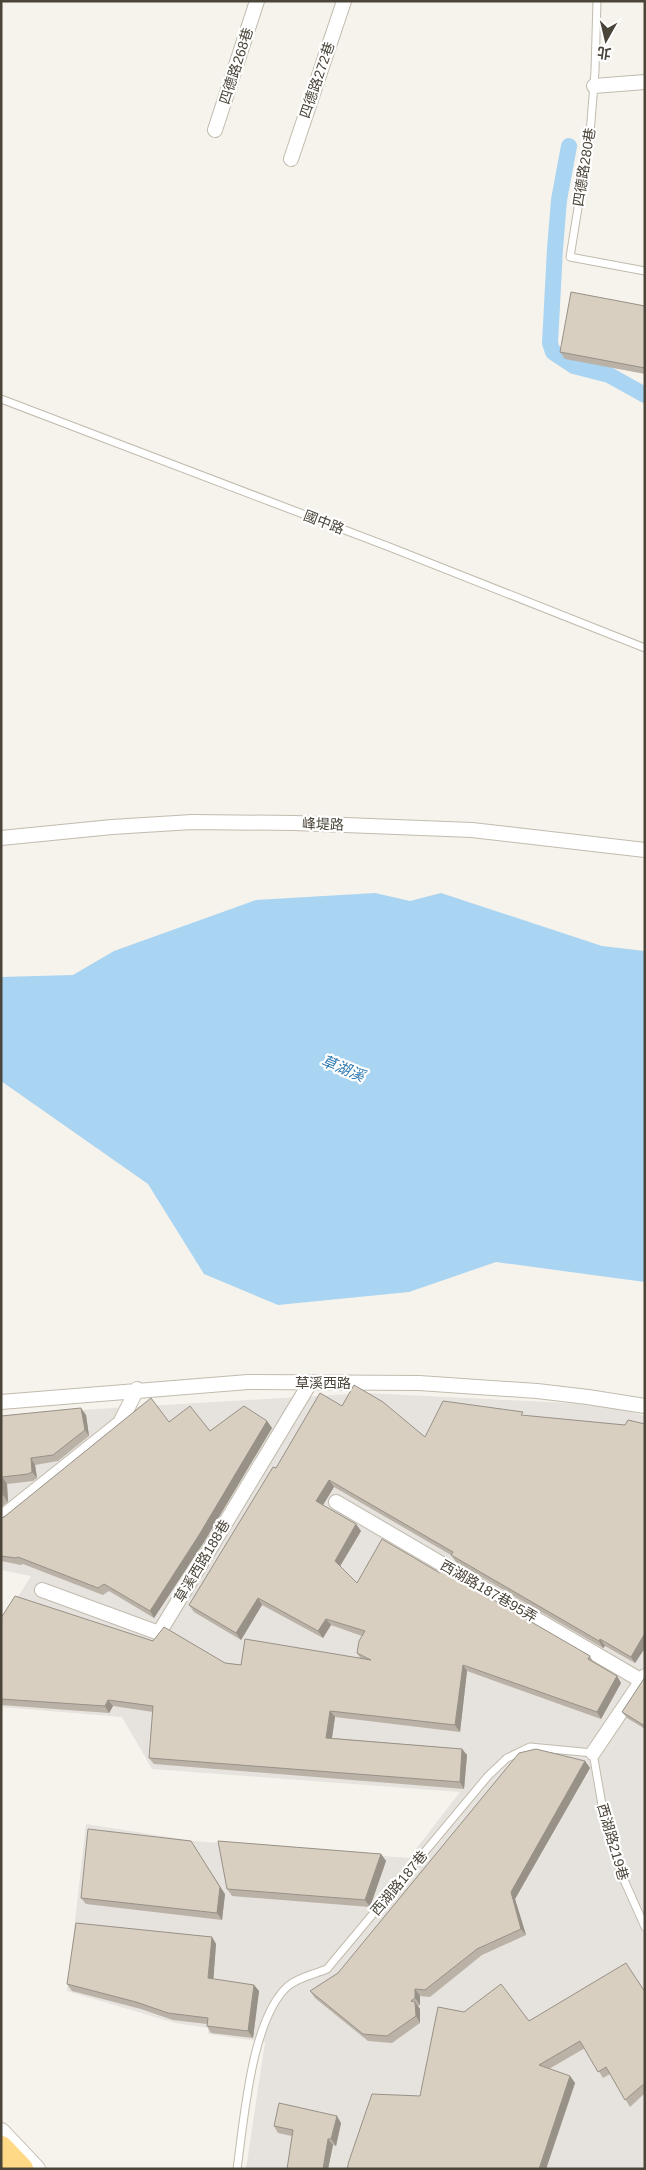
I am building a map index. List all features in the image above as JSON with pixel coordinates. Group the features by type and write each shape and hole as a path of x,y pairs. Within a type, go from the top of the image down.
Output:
{"highway":[{"path":"1,2148 21,2169"}],"street":[{"name":"四德路268巷","path":"215,130 257,1"},
{"name":"四德路272巷","path":"291,159 344,1"},
{"path":"594,86 645,82"},
{"name":"峰堤路","path":"1,838 112,827 192,822 294,823 472,830 645,850"},
{"name":"草溪西路","path":"1,1402 137,1389 248,1382 449,1385 588,1397 645,1406"},
{"name":"草溪西路188巷","path":"42,1590 159,1633 310,1383"},
{"path":"1,1518 120,1424 137,1389"},
{"name":"西湖路187巷95弄","path":"336,1502 643,1678"},
{"path":"593,1753 643,1678"},
{"path":"1,2132 36,2169"}],"lane":[{"name":"四德路280巷","path":"597,1 590,134 570,257 645,271"},
{"name":"國中路","path":"1,399 392,548 645,648"},
{"name":"西湖路187巷","path":"237,2169 253,2062 270,2010 289,1986 327,1969 488,1776 507,1758 530,1748 593,1753"},
{"name":"西湖路219巷","path":"593,1753 602,1806 620,1872 645,1928"}],"shaded area":[{"path":"367,1393 607,1405 645,1416 645,2169 246,2169 265,2042 208,2034 208,2028 175,2023 67,1991 86,1824 194,1841 409,1858 460,1792 152,1769 122,1717 1,1707 1,1624 31,1576 1,1570 1,1419 63,1411"}],"water":[{"name":"草湖溪","path":"375,893 410,901 441,893 602,946 645,951 645,1282 496,1262 409,1292 278,1305 204,1274 148,1184 1,1081 1,977 73,975 114,951 256,900"}],"building":[{"path":"571,292 645,306 645,368 560,352"},
{"path":"354,1385 383,1402 425,1437 443,1401 523,1412 521,1415 625,1425 628,1420 645,1424 645,1633 631,1657 600,1639 599,1641 451,1555 453,1552 329,1480 316,1501 356,1524 335,1561 357,1583 382,1539 440,1573 442,1570 590,1656 588,1659 617,1676 597,1712 463,1665 455,1725 330,1711 326,1738 462,1749 460,1782 149,1758 153,1706 108,1700 105,1706 1,1699 1,1618 15,1596 153,1641 164,1627 225,1663 241,1665 245,1639 371,1660 357,1653 359,1641 365,1631 326,1619 318,1631 258,1598 236,1633 189,1605 273,1467 276,1468 320,1393 342,1406"},
{"path":"151,1398 169,1422 190,1406 210,1431 244,1406 267,1421 199,1535 150,1611 104,1584 98,1588 18,1557 1,1556 1,1518"},
{"path":"81,1408 85,1430 53,1455 31,1458 32,1472 2,1477 3,1495 1,1496 1,1416"},
{"path":"645,1677 645,1726 622,1712"},
{"path":"536,1749 585,1761 511,1892 521,1929 477,1949 425,1990 415,1989 415,1998 411,2001 415,2002 416,2016 387,2036 363,2034 310,1991 338,1973 519,1753"},
{"path":"88,1829 191,1841 220,1887 217,1913 81,1898"},
{"path":"218,1841 381,1854 365,1900 227,1889"},
{"path":"76,1923 212,1937 208,1978 254,1985 248,2031 207,2026 208,2018 168,2013 136,2002 67,1984"},
{"path":"626,1963 645,1992 645,2083 625,2100 606,2067 598,2072 580,2041 539,2065 570,2076 539,2169 347,2169 372,2094 420,2096 438,2007 464,2012 501,1984 529,2021"},
{"path":"279,2103 337,2116 331,2139 328,2139 323,2169 287,2169 293,2130 274,2126"}],"waterway":[{"path":"569,146 559,200 550,343 553,352 574,366 609,375 645,395"}]}
